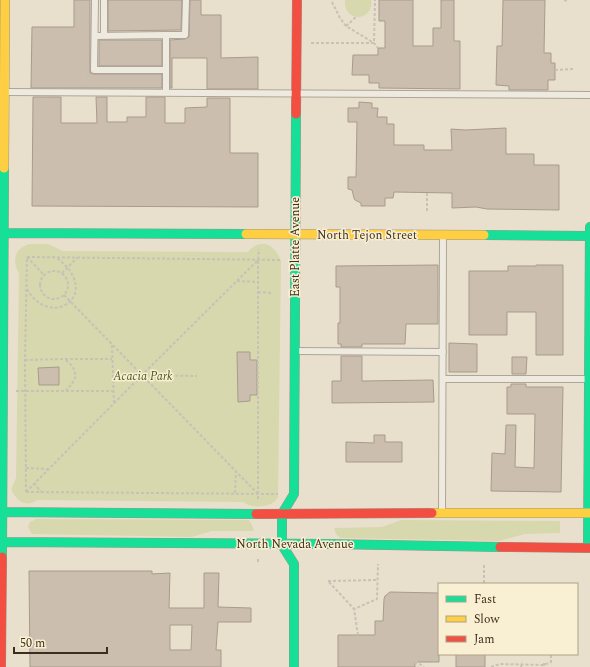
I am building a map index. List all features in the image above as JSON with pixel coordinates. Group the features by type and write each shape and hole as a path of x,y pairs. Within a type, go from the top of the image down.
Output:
{"main road":[{"path":"1,667 2,92 5,0"},
{"name":"East Platte Avenue","path":"297,0 295,351 302,508"},
{"path":"589,548 590,227"},
{"name":"North Tejon Street","path":"2,233 590,236"},
{"path":"1,512 282,514 302,508 442,514 589,513"},
{"path":"282,514 302,508"},
{"path":"282,514 282,545 302,551 294,667"},
{"name":"North Nevada Avenue","path":"1,542 258,544 282,545 302,551 589,548"}],"lane":[{"path":"95,0 94,70 166,70"},
{"path":"104,0 104,36"},
{"path":"95,36 185,36 186,0"},
{"path":"166,35 166,93"},
{"path":"2,92 590,95"},
{"path":"442,514 443,235"},
{"path":"295,351 443,352"},
{"path":"443,379 590,379"}],"path":[{"path":"374,0 374,43"},
{"path":"564,0 568,1"},
{"path":"332,2 346,26 374,43 378,48"},
{"path":"371,10 375,5"},
{"path":"346,26 356,17"},
{"path":"296,42 374,43"},
{"path":"555,70 573,69"},
{"path":"426,211 427,192"},
{"path":"258,514 258,260 260,244"},
{"path":"27,257 295,260"},
{"path":"27,257 44,275"},
{"path":"26,492 25,360 27,257"},
{"path":"26,288 31,296 45,307 63,307 70,302 76,288 75,280 68,267 57,258"},
{"path":"62,273 77,258"},
{"path":"26,492 258,260"},
{"path":"54,271 62,273 67,280 68,286 64,295 56,298 48,297 41,289 44,275 54,271"},
{"path":"237,281 258,282"},
{"path":"258,292 272,293"},
{"path":"64,295 258,494"},
{"path":"112,344 114,403"},
{"path":"65,359 73,367 76,376 66,391"},
{"path":"25,360 112,359"},
{"path":"142,375 197,376"},
{"path":"2,391 113,391"},
{"path":"26,468 48,469"},
{"path":"235,493 236,471"},
{"path":"34,484 41,492"},
{"path":"26,492 258,494 302,508"},
{"path":"258,544 258,564"},
{"path":"354,609 377,599 378,564"},
{"path":"484,565 484,583"},
{"path":"358,635 354,609 328,581 377,580"},
{"path":"491,667 500,664 544,665 551,662 551,655"},
{"path":"418,667 415,661 424,667"}],"green space":[{"path":"345,0 371,0 371,7 364,16 353,16 346,8"},
{"name":"Acacia Park","path":"29,244 48,244 63,251 248,252 253,247 262,244 267,244 275,250 281,261 278,497 275,501 267,505 252,506 243,502 37,500 31,503 25,503 17,499 12,490 16,478 19,274 15,260 17,252"},
{"path":"36,519 249,520 254,531 212,531 192,537 32,534 28,527 30,522"},
{"path":"401,520 560,521 560,533 525,534 499,541 340,538 336,534 334,528 382,527"}],"building":[{"path":"74,0 90,0 90,73 162,74 162,88 31,88 32,27 74,27"},
{"path":"108,0 182,0 181,30 108,31"},
{"path":"190,0 201,0 201,15 221,15 221,58 258,57 258,89 207,89 207,58 172,58 172,88 170,88 170,40 185,39 189,37"},
{"path":"379,0 413,0 413,46 433,46 433,28 441,28 441,0 454,0 454,41 460,41 460,89 379,88 379,83 369,83 369,75 352,75 353,55 378,55 378,48 385,48 385,21 379,21"},
{"path":"503,0 545,0 544,53 551,53 551,63 555,63 555,80 548,80 548,90 509,90 509,86 496,85 497,46 502,46"},
{"path":"99,40 162,40 162,66 99,66"},
{"path":"33,97 61,97 61,123 97,123 96,97 107,97 107,122 127,122 127,117 146,117 146,97 165,97 165,123 185,123 185,108 207,107 207,98 230,98 230,153 258,153 258,207 32,206"},
{"path":"359,102 372,103 372,108 378,108 377,117 387,117 387,124 394,124 394,145 424,145 424,150 452,150 451,129 465,130 506,128 506,154 534,154 534,165 559,165 559,210 487,209 476,207 452,208 452,193 394,192 393,198 385,198 385,206 361,206 361,203 355,200 352,190 348,189 348,177 356,177 357,122 348,122 348,108 359,108"},
{"path":"438,265 438,324 406,324 405,344 362,344 362,347 341,347 341,344 338,344 338,323 340,323 340,287 336,287 336,266"},
{"path":"563,265 563,355 536,355 536,312 507,312 507,335 469,335 469,271 508,271 508,266"},
{"path":"449,343 477,344 477,372 449,372"},
{"path":"237,352 250,352 250,360 257,360 257,395 250,395 250,401 238,402"},
{"path":"341,356 362,356 362,381 433,380 434,402 332,403 332,381 341,381"},
{"path":"512,357 527,357 526,374 512,374"},
{"path":"59,367 59,385 39,385 38,368"},
{"path":"511,384 526,384 526,387 563,387 561,492 491,491 492,453 505,454 506,425 516,425 515,467 534,468 535,414 507,414 507,387 511,387"},
{"path":"374,435 385,435 385,442 402,442 402,462 346,462 346,442 374,443"},
{"path":"29,571 152,571 152,574 170,573 169,608 204,608 204,573 219,573 218,607 251,608 251,622 218,622 216,650 221,650 221,667 30,667","holes":["170,625 192,625 191,650 170,650"]},
{"path":"390,592 438,593 439,662 415,662 415,667 338,667 338,635 375,635 375,621 383,621 385,596"},
{"path":"456,655 485,655 485,667 456,667"}],"traffic: fast":[{"path":"282,514 294,494 296,114"},
{"path":"2,557 4,168"},
{"path":"588,548 590,227"},
{"path":"0,233 246,234"},
{"path":"484,235 590,236"},
{"path":"0,512 256,514"},
{"path":"282,514 282,545 294,564 294,667"},
{"path":"0,542 329,544 500,547"}],"traffic: slow":[{"path":"4,168 5,0"},
{"path":"246,234 484,235"},
{"path":"432,513 590,513"}],"traffic: jam":[{"path":"296,114 297,0"},
{"path":"256,514 432,513"},
{"path":"500,547 590,548"},
{"path":"1,667 2,557"}]}
